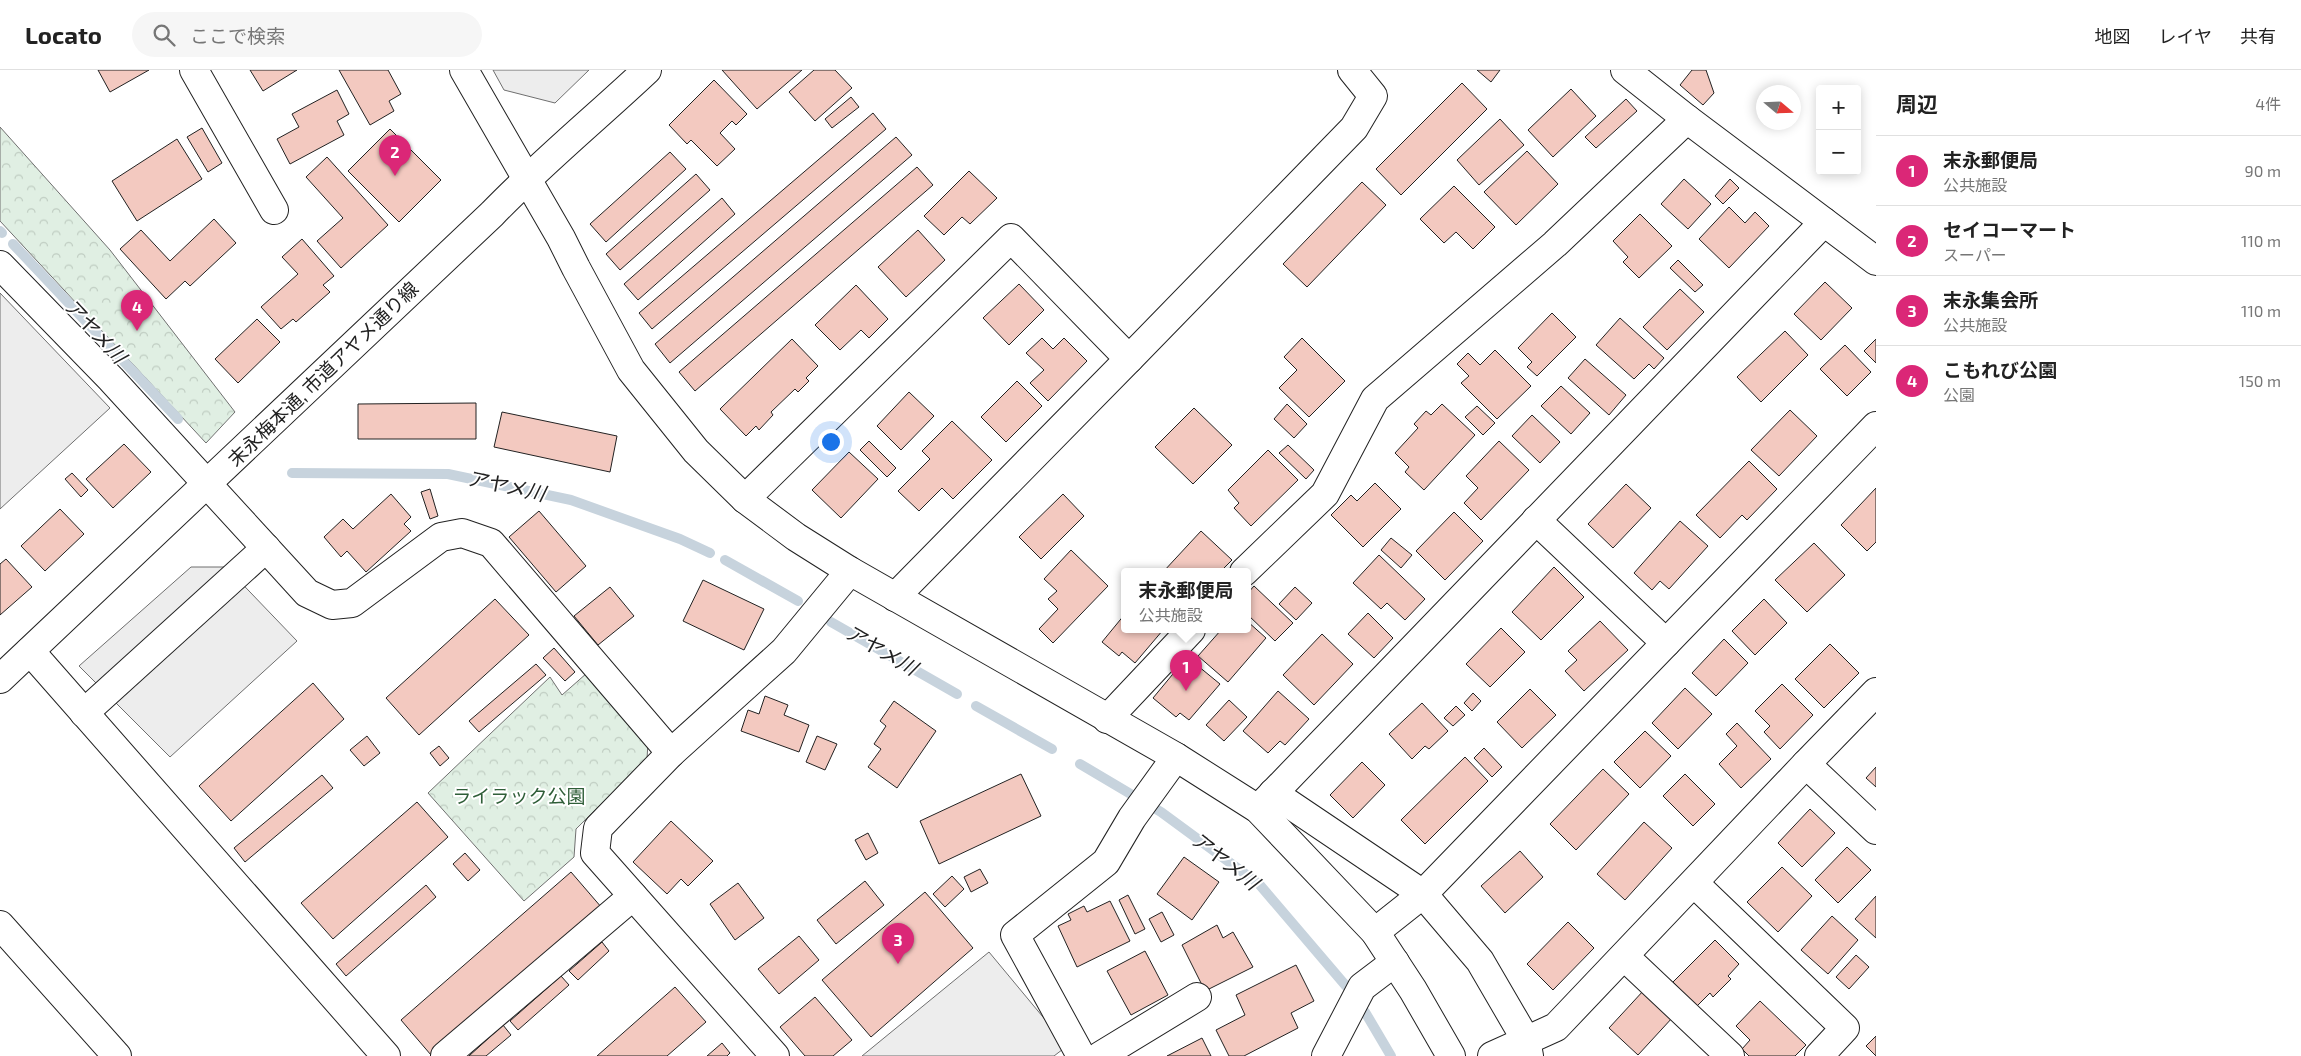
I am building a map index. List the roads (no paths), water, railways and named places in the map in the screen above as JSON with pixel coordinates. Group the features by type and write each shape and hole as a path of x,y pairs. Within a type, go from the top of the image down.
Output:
{"street":[{"path":"194,70 274,210"},
{"path":"464,70 561,238 631,370 696,452 745,499 796,537 850,572 1176,757 1266,801 1424,894 1480,961 1528,1048"},
{"name":"末永梅本通, 市道アヤメ通り線","path":"0,679 526,180 563,149 647,70"},
{"path":"895,597 1354,128 1373,96 1352,70"},
{"path":"1625,70 1876,261"},
{"path":"1248,568 1326,494 1375,399 1555,244 1687,119"},
{"path":"1266,801 1824,222"},
{"path":"745,499 1012,238 1129,359"},
{"path":"0,265 208,483 307,593 332,605 352,604 441,537 462,533 491,543 671,753"},
{"path":"1375,932 1424,894 1876,426"},
{"path":"1536,520 1666,643"},
{"path":"84,713 266,548"},
{"path":"765,1053 633,896 594,853 598,828 671,753 784,651 850,572"},
{"path":"1108,719 1188,633"},
{"path":"30,651 386,1056"},
{"path":"1492,1056 1528,1048 1556,1027 1876,692"},
{"path":"1081,1056 1015,935 1106,862 1132,818 1176,757"},
{"path":"1806,764 1876,830"},
{"path":"1266,801 1375,932 1451,1056"},
{"path":"1694,883 1846,1028 1819,1056"},
{"path":"445,1056 633,896"},
{"path":"0,925 117,1056"},
{"path":"1624,956 1730,1056"},
{"path":"1326,1056 1362,987 1395,962"},
{"path":"1100,1056 1197,997"}],"waterway":[{"name":"アヤメ川","path":"13,244 178,419"},
{"name":"アヤメ川","path":"292,473 448,474 571,500 680,539 710,553"},
{"name":"アヤメ川","path":"725,560 798,601"},
{"name":"アヤメ川","path":"831,622 957,694"},
{"name":"アヤメ川","path":"976,706 1052,749"},
{"name":"アヤメ川","path":"1080,764 1161,812 1259,884 1346,986"},
{"name":"アヤメ川","path":"1365,1012 1391,1056"}],"place":[{"name":"セイコーマート","path":"395,176"},
{"name":"こもれび公園","path":"137,331"},
{"name":"末永郵便局","path":"1186,691"},
{"name":"末永集会所","path":"898,964"}],"park label":[{"name":"ライラック公園","path":"519,796"}]}
